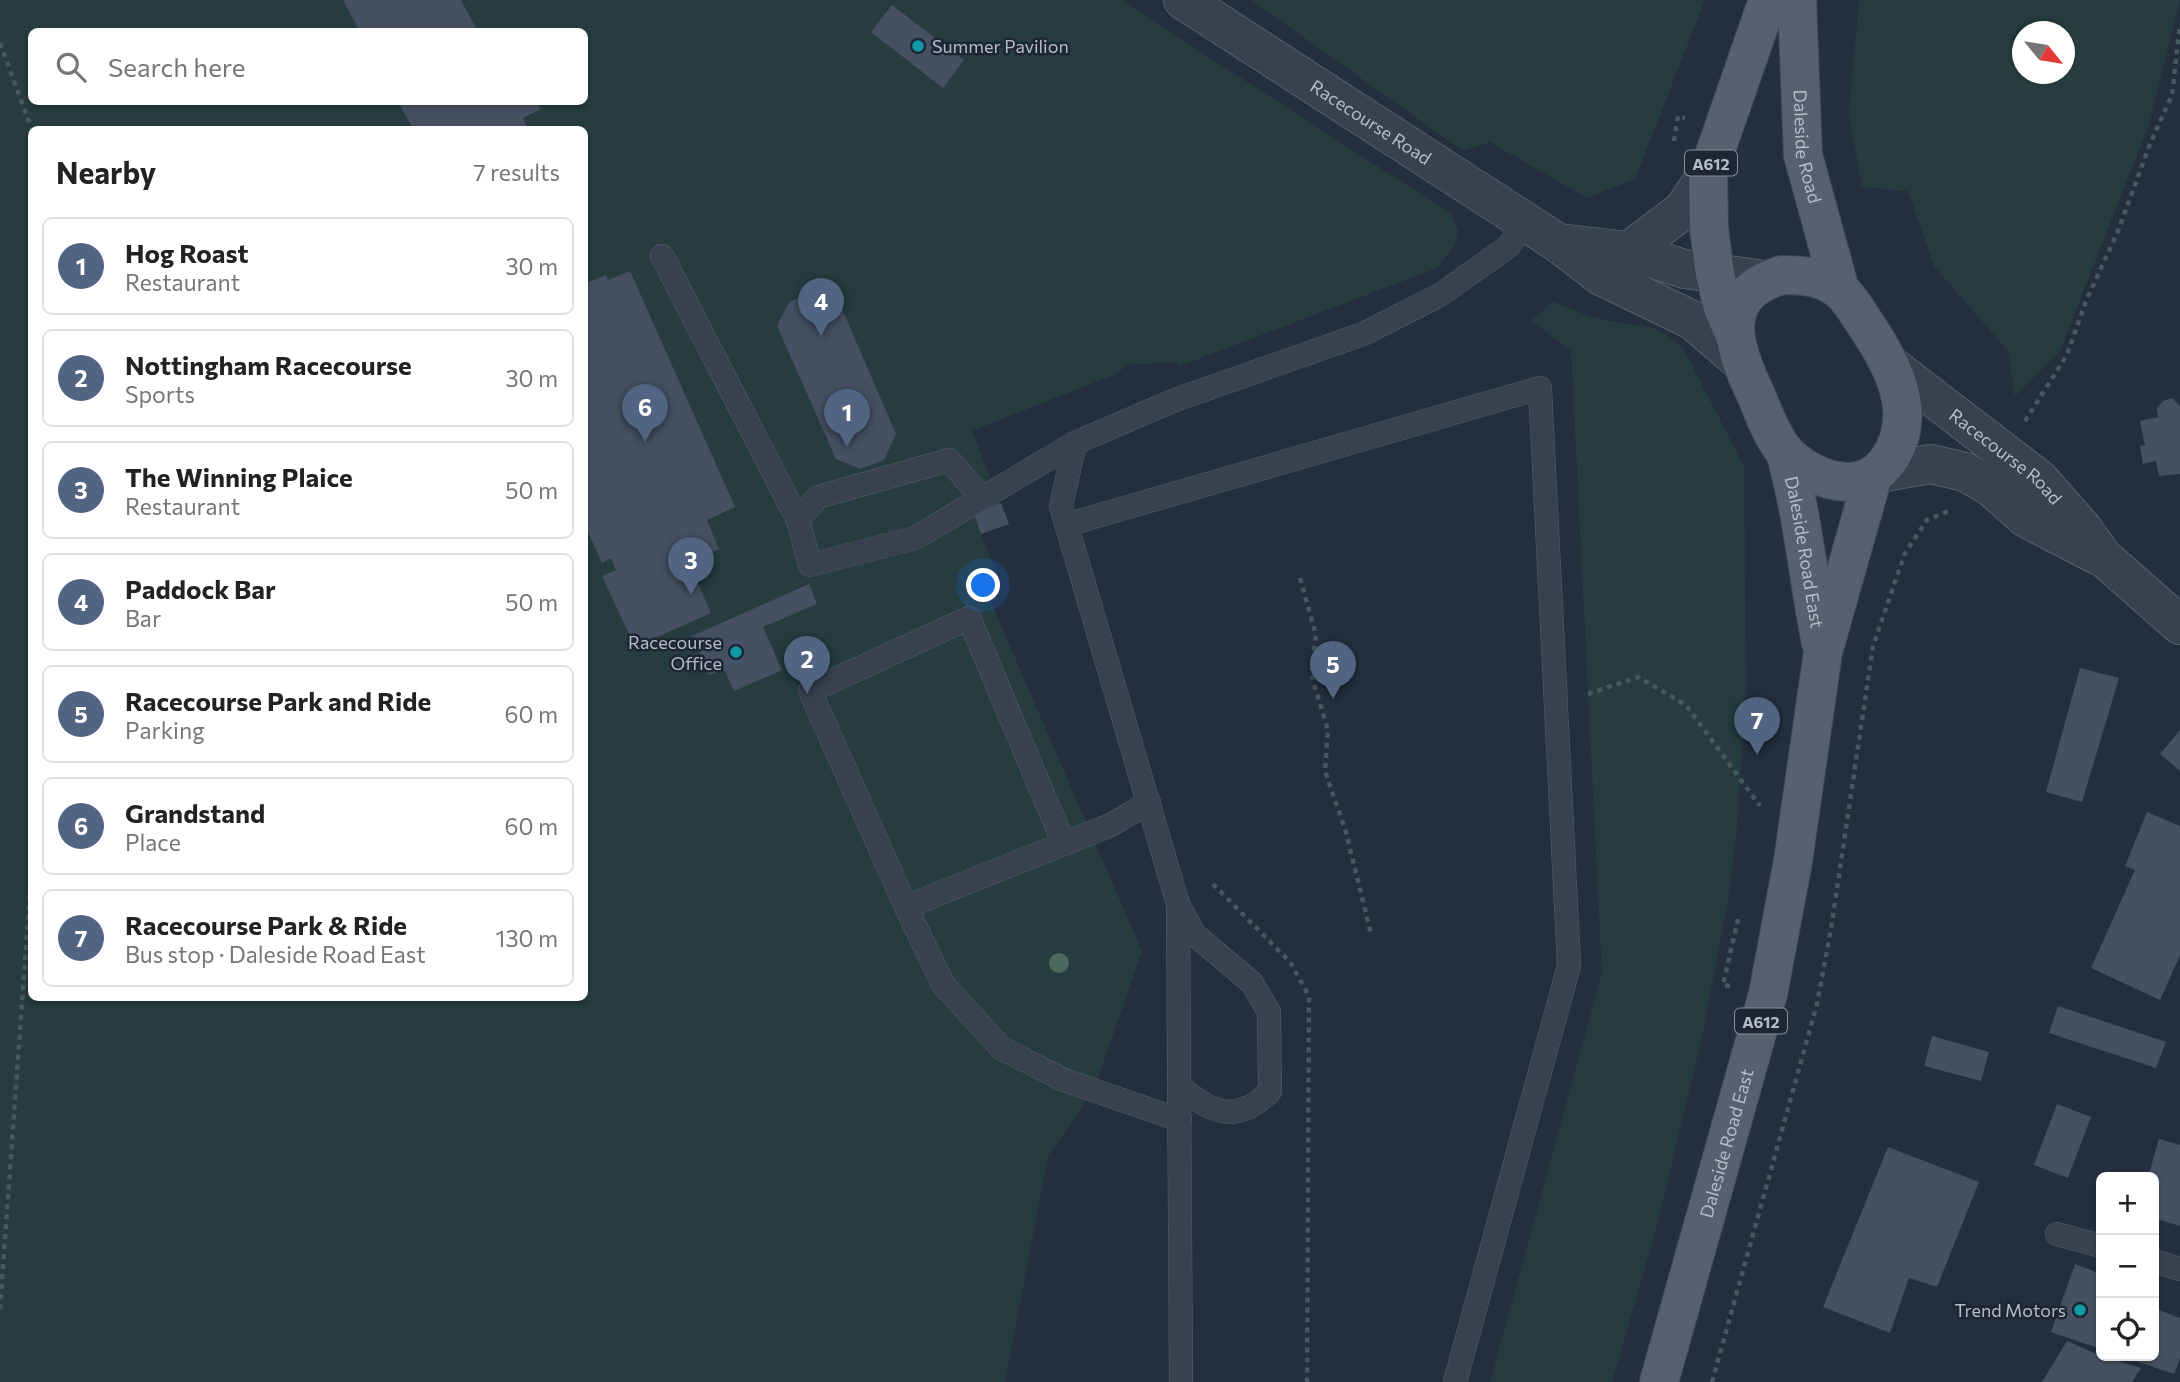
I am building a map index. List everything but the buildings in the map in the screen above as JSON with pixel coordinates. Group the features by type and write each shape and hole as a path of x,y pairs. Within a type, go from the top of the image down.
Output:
{"main road":[{"name":"A612","path":"1736,346 1715,275 1709,229 1708,173 1768,0"},
{"name":"Daleside Road","path":"1797,0 1803,155 1840,290"},
{"path":"1782,275 1804,275 1822,280 1840,290 1894,367 1902,409 1900,433 1892,456 1875,476 1849,483 1828,480 1807,469 1785,452 1736,346 1738,311 1749,293 1765,280 1782,275"},
{"name":"Daleside Road East","path":"1785,452 1800,505 1808,580 1823,652"},
{"name":"Daleside Road East","path":"1659,1382 1768,994 1793,861 1823,652 1875,476"}],"street":[{"name":"Racecourse Road","path":"1183,0 1558,243 1601,276 1692,320 1736,346"},
{"path":"1629,251 1683,210 1708,173"},
{"name":"Racecourse Road","path":"1558,243 1629,251 1684,269 1765,280"},
{"name":"Racecourse Road","path":"1894,367 2039,479 2083,529 2102,557"},
{"name":"Racecourse Road","path":"1875,476 1931,464 1965,472 1991,487 2026,518 2102,557 2179,622"}],"lane":[{"path":"662,256 798,520 810,565 915,538 1075,443 1175,400 1363,334 1440,295 1509,246 1524,223"},
{"path":"1066,525 1540,388 1569,966 1455,1382"},
{"path":"1075,443 1061,506 1178,904 1194,934 1252,983 1269,1012 1272,1043 1270,1091 1258,1104 1234,1111 1220,1111 1200,1104 1179,1085"},
{"path":"798,520 818,497 950,460 982,498"},
{"path":"1064,844 969,618 810,691 943,984 1001,1048 1064,1080 1180,1120"},
{"path":"906,907 1111,825 1149,802"},
{"path":"1178,904 1181,1382"},
{"path":"2057,1234 2096,1245"},
{"path":"2159,1263 2180,1269"}],"path":[{"path":"2020,428 2067,355 2086,301 2118,231 2150,144 2172,95 2180,24"},
{"path":"0,43 31,126"},
{"path":"1674,144 1678,116 1723,128"},
{"path":"1300,578 1316,635 1311,674 1328,730 1325,771 1346,832 1371,934"},
{"path":"1556,704 1638,677 1686,705 1760,807"},
{"path":"1758,820 1762,796"},
{"path":"1213,884 1290,962 1308,996 1307,1382"},
{"path":"1740,911 1723,985 1817,1004"},
{"path":"0,1309 28,920"}],"green space":[{"path":"0,0 1121,0 1451,214 1458,231 1454,246 1437,268 1180,366 1176,362 1127,365 1116,374 972,431 1009,524 981,534 999,577 983,584 1142,951 1094,1090 1048,1156 1005,1382 0,1382"},
{"path":"1251,0 1705,0 1635,179 1587,198 1490,142 1463,151"},
{"path":"1859,0 2180,0 2148,127 2060,351 2015,396 2008,351 1934,266 1908,191 1862,187 1849,114"},
{"path":"1553,302 1600,319 1654,329 1673,339 1684,349 1740,459 1744,468 1746,691 1736,840 1728,900 1702,1037 1656,1230 1612,1382 1490,1382 1602,973 1571,350 1531,321"}],"place":[{"name":"Summer Pavilion","path":"918,46"},
{"name":"Paddock Bar","path":"821,336"},
{"name":"Grandstand","path":"645,442"},
{"name":"Hog Roast","path":"847,447"},
{"name":"The Winning Plaice","path":"691,595"},
{"name":"Racecourse Office","path":"736,652"},
{"name":"Nottingham Racecourse","path":"807,694"},
{"name":"Racecourse Park and Ride","path":"1333,699"},
{"name":"Racecourse Park & Ride","path":"1757,755"},
{"name":"Trend Motors","path":"2080,1310"}]}
